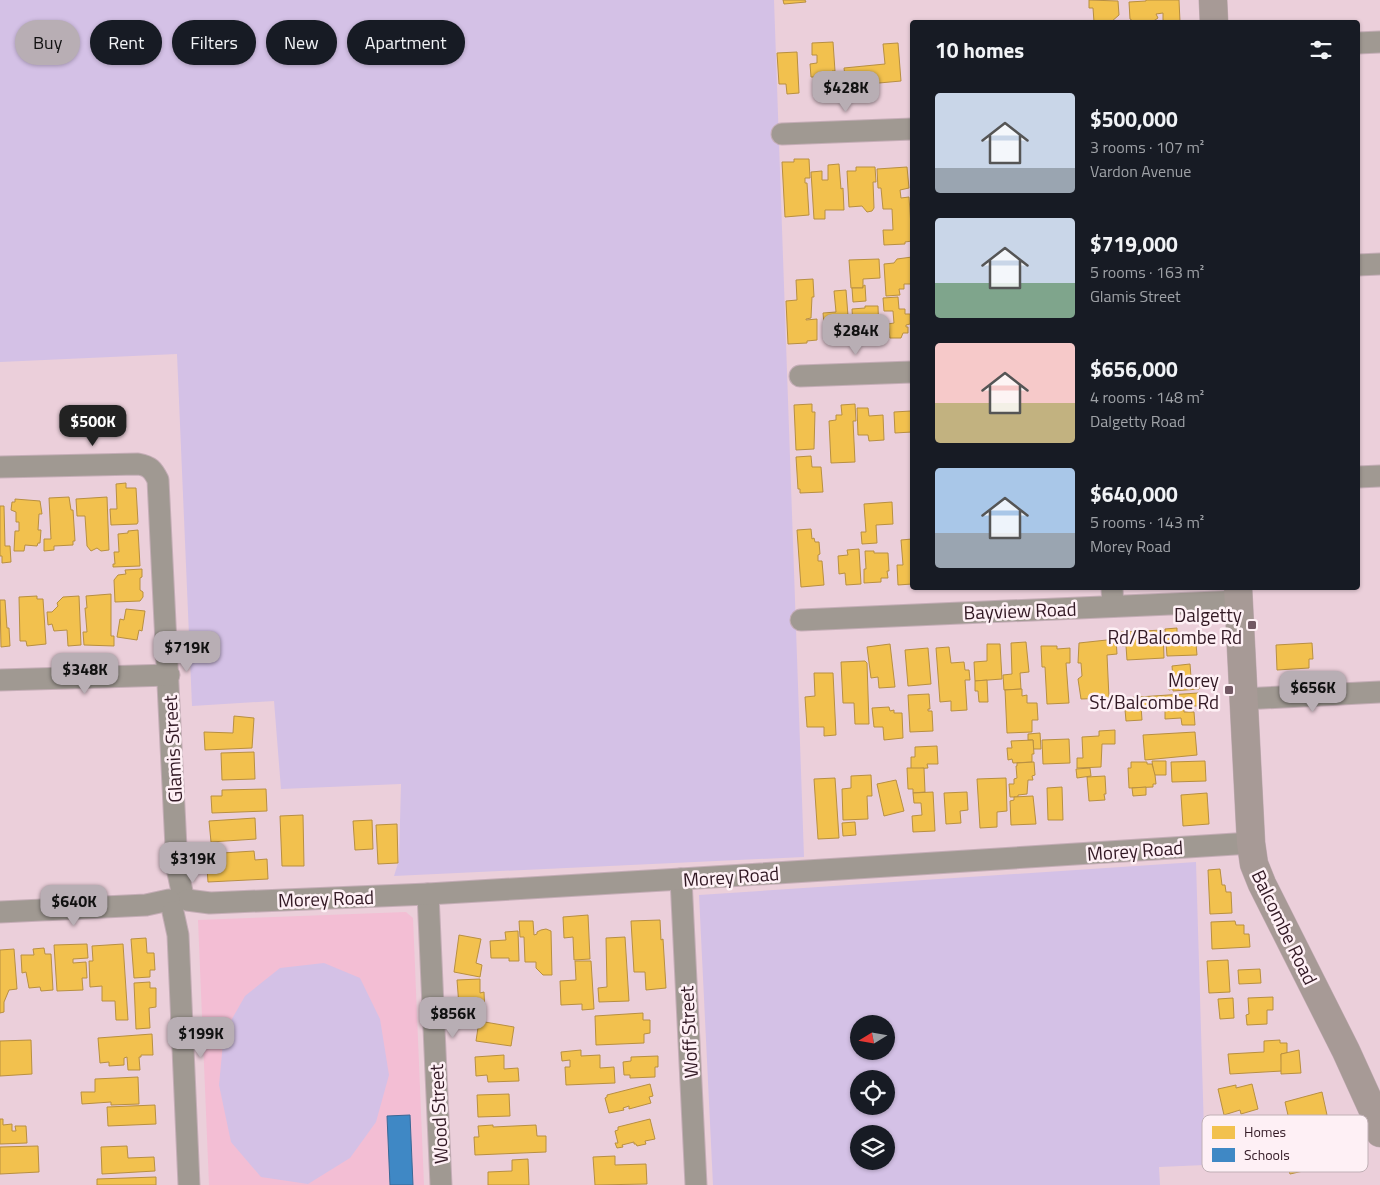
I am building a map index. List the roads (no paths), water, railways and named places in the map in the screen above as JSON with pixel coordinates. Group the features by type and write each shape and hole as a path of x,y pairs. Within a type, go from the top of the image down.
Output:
{"main road":[{"path":"1212,0 1214,20"},
{"name":"Balcombe Road","path":"1238,594 1251,843 1254,864 1346,1051 1376,1117 1380,1133"}],"street":[{"path":"1360,43 1380,42"},
{"path":"782,134 910,129"},
{"path":"1360,266 1380,264"},
{"path":"800,376 910,372"},
{"name":"Glamis Street","path":"0,467 138,464 153,470 158,480 177,868 178,935 189,1185"},
{"path":"1360,477 1380,476"},
{"name":"Bayview Road","path":"801,620 1112,597 1238,594"},
{"path":"0,680 168,675"},
{"path":"1243,699 1380,692"},
{"name":"Morey Road","path":"0,912 428,894 1251,843"},
{"name":"Woff Street","path":"680,879 696,1185"},
{"name":"Wood Street","path":"428,894 441,1185"}],"place":[{"name":"Dalgetty Rd/Balcombe Rd","path":"1252,625"},
{"name":"Morey St/Balcombe Rd","path":"1229,690"}]}
